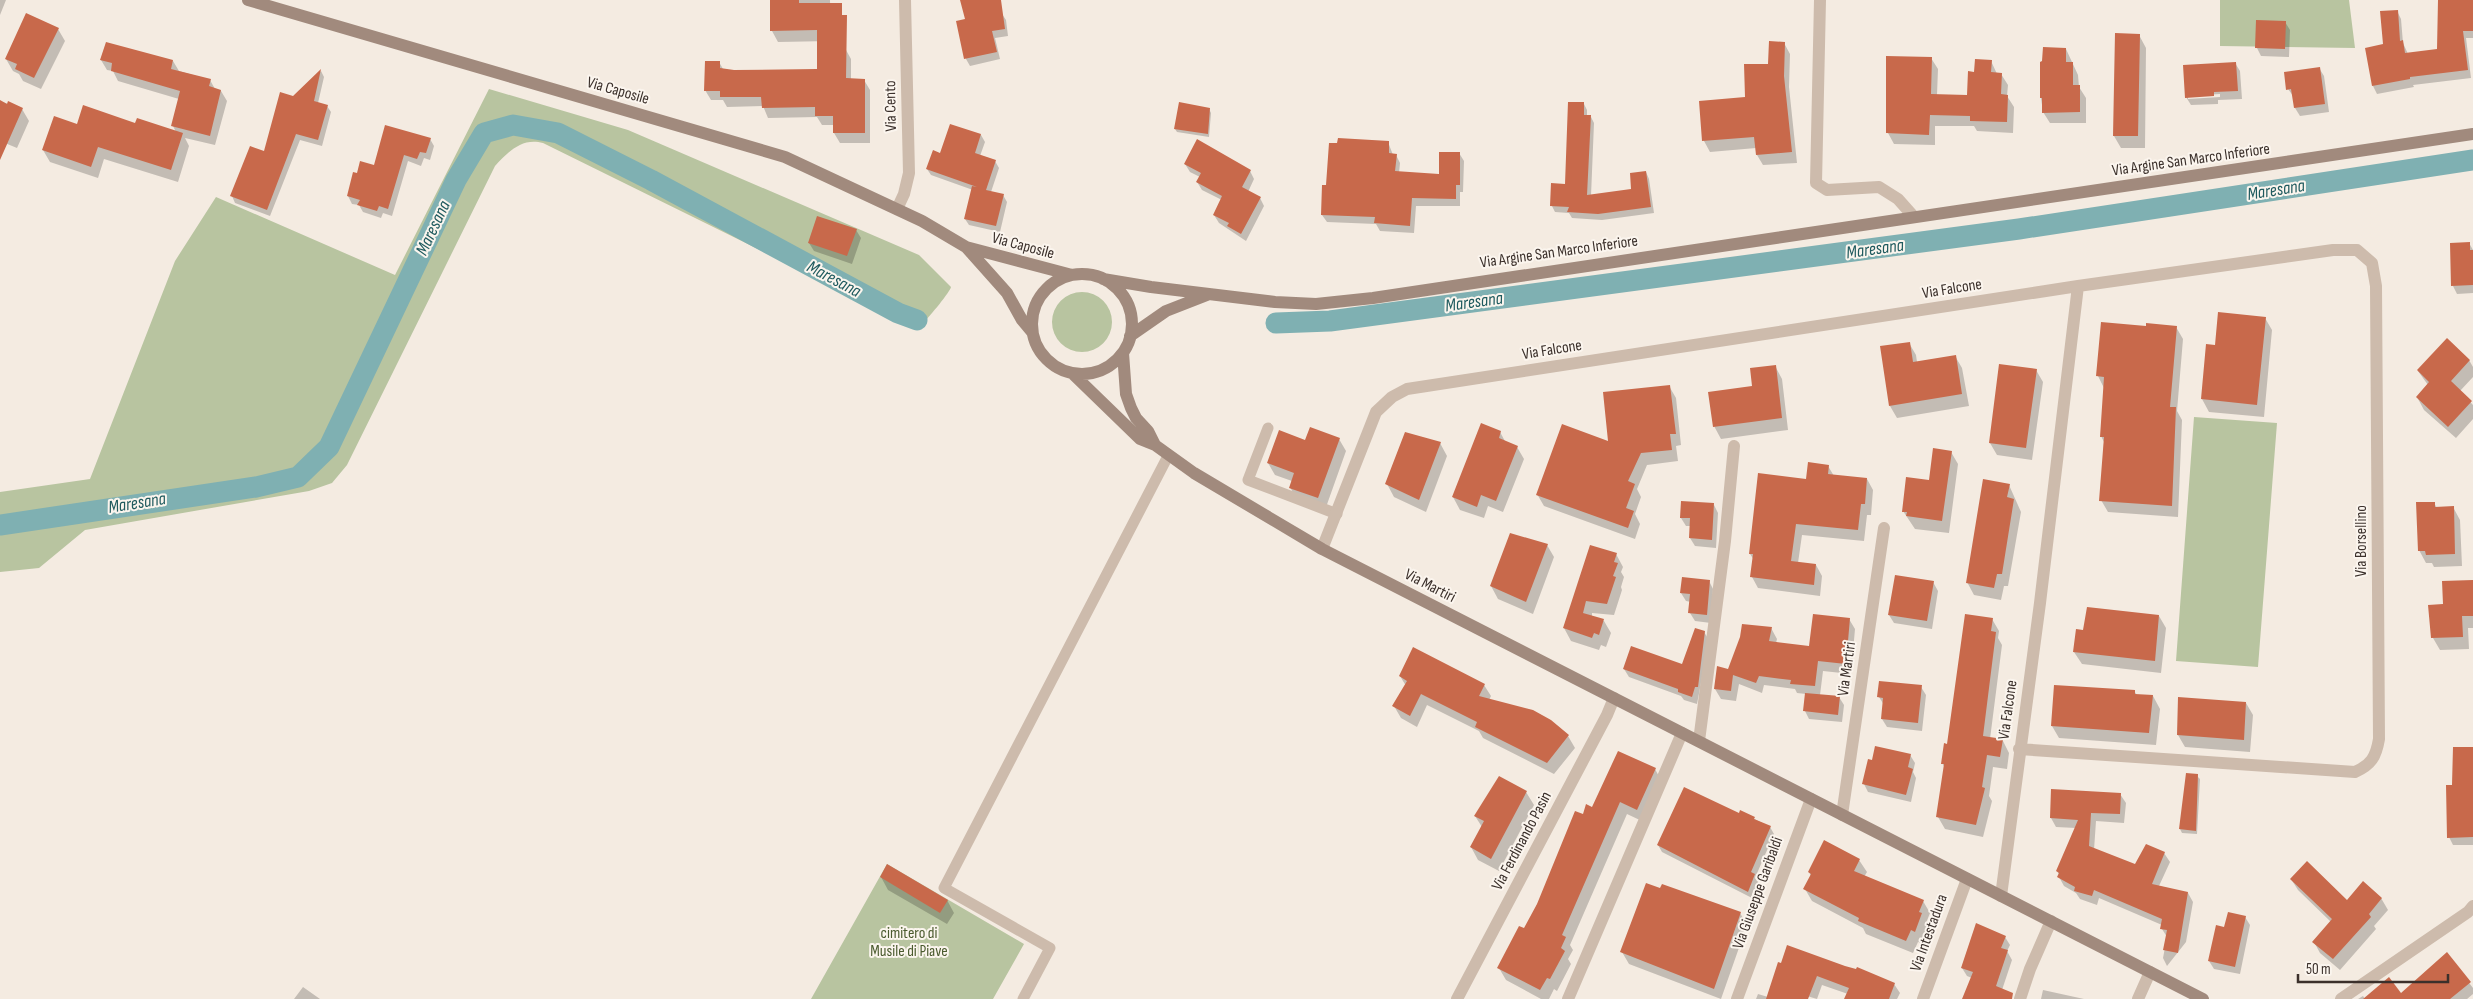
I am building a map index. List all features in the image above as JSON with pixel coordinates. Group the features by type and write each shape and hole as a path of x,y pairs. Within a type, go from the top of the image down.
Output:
{"street":[{"name":"Via Caposile","path":"248,0 784,157 897,210 966,247 1072,275"},
{"name":"Via Cento","path":"897,210 904,194 909,173 905,0"},
{"path":"1820,0 1816,183 1827,190 1879,187 1898,199 1914,217"},
{"name":"Via Argine San Marco Inferiore","path":"1072,275 1089,275 1103,279 1208,295 1275,302 1308,303 1373,298 2473,134"},
{"name":"Via Caposile","path":"966,247 1007,293 1022,320 1032,332"},
{"name":"Via Borsellino","path":"2019,749 2355,772 2372,761 2378,746 2376,295 2372,263 2357,250 2333,250 2078,286"},
{"path":"1072,275 1055,282 1041,294 1033,311 1032,332 1037,346 1047,361 1072,374 1087,374 1104,369 1123,353 1130,336 1132,320 1128,304 1117,288 1103,279"},
{"name":"Via Falcone","path":"1322,549 1376,412 1392,397 1408,389 2078,286 2040,603 2019,749 2001,896"},
{"name":"Via Argine San Marco Inferiore","path":"1130,336 1166,311 1208,295"},
{"name":"Via Martiri","path":"1123,353 1126,394 1136,418 1148,430 1155,445"},
{"name":"Via Martiri","path":"1072,374 1140,439 1155,445 1168,456 1322,549 2203,999"},
{"path":"1699,742 1725,541 1734,446"},
{"name":"Via Martiri","path":"1842,815 1884,528"},
{"name":"Via Ferdinando Pasin","path":"1457,999 1607,715 1614,698"},
{"path":"1568,999 1682,733"},
{"name":"Via Giuseppe Garibaldi","path":"1737,999 1811,799"},
{"name":"Via Intestadura","path":"1923,999 1967,879"},
{"path":"2341,999 2473,906"},
{"path":"2020,999 2030,968 2051,921"},
{"path":"2138,999 2150,972"}],"lane":[{"path":"1268,428 1248,480 1337,514"},
{"path":"1023,999 1050,948 944,888 1168,456"}],"green space":[{"path":"2220,0 2349,0 2355,48 2220,46"},
{"path":"489,89 628,130 919,255 951,287 950,290 924,322 912,325 543,143 528,142 510,151 495,166 347,465 332,483 309,491 85,530 39,568 0,572 0,492 90,479 175,261 216,197 395,275"},
{"path":"1082,292 1098,297 1103,301 1107,306 1112,322 1107,338 1103,343 1098,347 1082,352 1066,347 1061,343 1057,338 1052,322 1057,306 1061,301 1066,297"},
{"path":"2194,417 2277,423 2258,667 2176,661"},
{"name":"cimitero di Musile di Piave","path":"887,864 1024,944 993,999 811,999"}],"building":[{"path":"770,0 799,0 799,3 842,3 842,15 847,15 846,78 865,79 865,133 833,133 833,116 815,116 815,107 762,108 761,97 720,97 720,91 704,91 705,61 720,61 720,68 734,70 817,69 817,30 770,31"},
{"path":"960,0 1001,0 1005,29 992,31 997,52 964,59 956,21 965,19"},
{"path":"2438,0 2473,0 2473,31 2463,31 2468,70 2410,77 2410,79 2372,86 2365,48 2383,44 2380,11 2398,10 2400,41 2403,40 2405,53 2437,49"},
{"path":"26,13 59,28 34,78 15,69 17,64 5,59"},
{"path":"2256,20 2286,21 2285,49 2255,48"},
{"path":"2115,33 2140,34 2138,136 2113,136"},
{"path":"1769,41 1785,42 1784,76 1792,152 1756,155 1754,137 1702,141 1699,101 1745,97 1744,64 1768,64"},
{"path":"106,42 173,60 171,69 211,79 209,86 221,90 210,136 171,126 180,91 111,71 112,63 100,60"},
{"path":"2043,47 2066,48 2066,62 2073,62 2073,85 2080,85 2080,112 2042,113 2040,62 2042,61"},
{"path":"1886,56 1932,57 1931,94 1967,95 1968,71 1974,72 1975,59 1992,60 1991,72 2002,73 2001,94 2008,95 2007,122 1970,121 1970,116 1930,115 1929,135 1886,133"},
{"path":"2236,62 2238,91 2214,92 2214,96 2185,98 2183,65"},
{"path":"2320,67 2325,104 2294,108 2291,89 2286,90 2284,72"},
{"path":"321,69 314,101 328,105 318,140 296,134 267,210 230,196 250,146 264,151 280,92 293,96"},
{"path":"0,100 7,104 8,101 23,108 0,160"},
{"path":"1179,102 1210,108 1208,134 1174,129"},
{"path":"1568,102 1584,102 1584,115 1591,115 1587,195 1631,189 1630,173 1646,171 1651,207 1598,214 1567,212 1569,207 1550,206 1551,183 1565,184"},
{"path":"83,105 135,123 137,118 183,133 171,170 98,147 91,167 42,150 54,116 77,124"},
{"path":"950,124 981,134 975,153 996,160 986,190 1004,194 996,226 964,219 972,186 977,187 926,169 933,150 940,153"},
{"path":"385,125 431,138 426,153 420,152 417,159 404,155 388,209 379,206 377,211 357,205 360,200 347,196 353,172 357,173 360,161 374,165"},
{"path":"1338,138 1389,141 1389,153 1397,154 1395,171 1439,174 1439,152 1460,152 1460,185 1456,185 1456,199 1412,198 1410,226 1374,223 1375,217 1321,215 1322,185 1326,185 1329,143 1337,143"},
{"path":"1197,139 1251,170 1242,187 1261,197 1241,234 1227,226 1229,223 1213,215 1222,196 1196,182 1201,173 1184,164"},
{"path":"817,216 857,229 847,256 808,243"},
{"path":"2470,242 2470,250 2473,250 2473,285 2451,286 2450,243"},
{"path":"2218,312 2266,317 2257,405 2201,399 2206,344 2215,345"},
{"path":"2101,322 2146,326 2146,323 2177,326 2170,407 2176,407 2172,506 2099,501 2104,437 2100,437 2104,377 2096,376"},
{"path":"2447,338 2470,360 2451,381 2472,401 2448,427 2416,397 2429,382 2417,370"},
{"path":"1910,342 1913,362 1956,355 1962,394 1889,406 1880,346"},
{"path":"1999,364 2037,369 2026,448 1989,443"},
{"path":"1776,365 1782,418 1713,427 1708,392 1752,386 1750,368"},
{"path":"1670,385 1676,434 1670,434 1672,450 1641,453 1628,481 1635,484 1626,508 1634,511 1628,528 1536,495 1562,424 1608,441 1603,392"},
{"path":"1481,423 1501,431 1499,438 1518,446 1496,501 1481,495 1477,507 1452,497"},
{"path":"1310,427 1340,438 1318,498 1289,488 1294,473 1267,463 1279,430 1305,440"},
{"path":"1405,432 1441,442 1419,500 1385,484"},
{"path":"1933,448 1952,451 1942,521 1906,516 1907,512 1902,512 1906,477 1929,480"},
{"path":"1808,462 1829,465 1828,474 1867,478 1865,504 1861,504 1858,530 1796,524 1791,561 1816,564 1814,585 1750,577 1753,554 1749,554 1758,473 1806,479"},
{"path":"1983,479 2010,484 2007,497 2014,499 2002,574 1997,574 1994,588 1966,583"},
{"path":"1681,501 1714,503 1712,540 1689,538 1690,518 1680,518"},
{"path":"2416,502 2435,502 2435,507 2454,506 2455,554 2426,555 2425,551 2418,551"},
{"path":"1510,533 1548,544 1526,602 1490,586"},
{"path":"1590,545 1617,553 1614,562 1618,563 1613,576 1616,577 1607,604 1586,601 1583,613 1604,619 1599,635 1594,633 1592,638 1563,628"},
{"path":"1895,575 1934,581 1927,621 1888,615"},
{"path":"1682,577 1710,580 1707,615 1688,613 1690,594 1680,593"},
{"path":"2473,580 2473,616 2462,616 2463,637 2431,638 2428,605 2443,604 2442,581"},
{"path":"2087,607 2159,615 2155,661 2073,652 2076,629 2083,630"},
{"path":"1813,614 1850,618 1846,664 1818,661 1815,686 1790,684 1791,680 1759,676 1756,683 1733,675 1731,691 1714,689 1717,666 1728,669 1740,637 1742,624 1772,627 1769,641 1809,646"},
{"path":"1965,614 1993,618 1991,631 1996,632 1983,736 2003,739 2000,757 1987,755 1982,787 1985,788 1976,825 1936,817 1944,764 1941,764 1944,743 1947,744"},
{"path":"1695,628 1705,631 1698,687 1695,687 1692,697 1678,692 1678,689 1623,669 1631,646 1682,664"},
{"path":"1413,647 1485,684 1479,696 1533,710 1551,720 1569,735 1547,763 1475,727 1477,722 1421,694 1410,716 1392,706 1407,681 1399,676"},
{"path":"1879,681 1922,685 1918,723 1881,719 1883,698 1877,697"},
{"path":"2054,685 2135,690 2135,694 2153,695 2149,733 2051,726"},
{"path":"1805,693 1840,696 1838,715 1803,711"},
{"path":"2178,697 2246,702 2244,740 2177,735"},
{"path":"1875,746 1911,754 1908,767 1913,769 1906,795 1862,784 1868,759 1872,760"},
{"path":"2453,747 2473,747 2473,837 2447,838 2446,785 2452,785"},
{"path":"1618,751 1656,768 1637,810 1620,802 1562,935 1566,937 1561,948 1565,951 1550,979 1547,978 1540,990 1497,968 1519,926 1524,928 1537,904 1575,811 1583,814 1586,804 1592,807"},
{"path":"2186,773 2198,774 2196,831 2179,829"},
{"path":"1499,776 1527,791 1491,859 1470,847 1484,821 1474,816"},
{"path":"1684,787 1739,813 1740,810 1755,817 1754,819 1771,826 1751,872 1755,874 1748,892 1657,845"},
{"path":"2051,789 2121,793 2120,814 2091,813 2089,846 2135,864 2146,844 2165,852 2152,884 2188,892 2178,953 2163,950 2167,930 2160,929 2162,919 2094,890 2092,896 2074,891 2075,887 2057,877 2059,873 2056,871 2078,820 2050,818"},
{"path":"1824,840 1860,859 1854,871 1924,900 1919,912 1922,913 1915,932 1911,930 1906,941 1858,921 1859,918 1803,889 1811,874 1808,872"},
{"path":"2307,861 2347,900 2363,881 2382,898 2369,914 2371,917 2333,959 2312,942 2332,919 2290,879"},
{"path":"887,864 948,900 940,913 880,877"},
{"path":"1646,883 1660,888 1662,884 1741,912 1714,989 1620,952"},
{"path":"2228,912 2246,916 2235,967 2208,961 2216,925 2224,927"},
{"path":"1976,923 2006,936 2001,948 2008,950 1996,986 2013,993 2012,999 1962,999 1973,972 1961,968"},
{"path":"1787,945 1845,966 1856,969 1857,967 1895,983 1889,999 1844,999 1849,988 1817,976 1808,999 1766,999 1778,962 1781,963"},
{"path":"2447,952 2471,982 2450,999 2363,999 2389,977 2401,993"}],"waterway":[{"name":"Maresana","path":"0,525 256,487 298,477 329,447 456,180 484,133 513,125 558,133 651,180 898,313 917,320"},
{"name":"Maresana","path":"1276,323 1330,321 2019,229 2473,160"}]}
